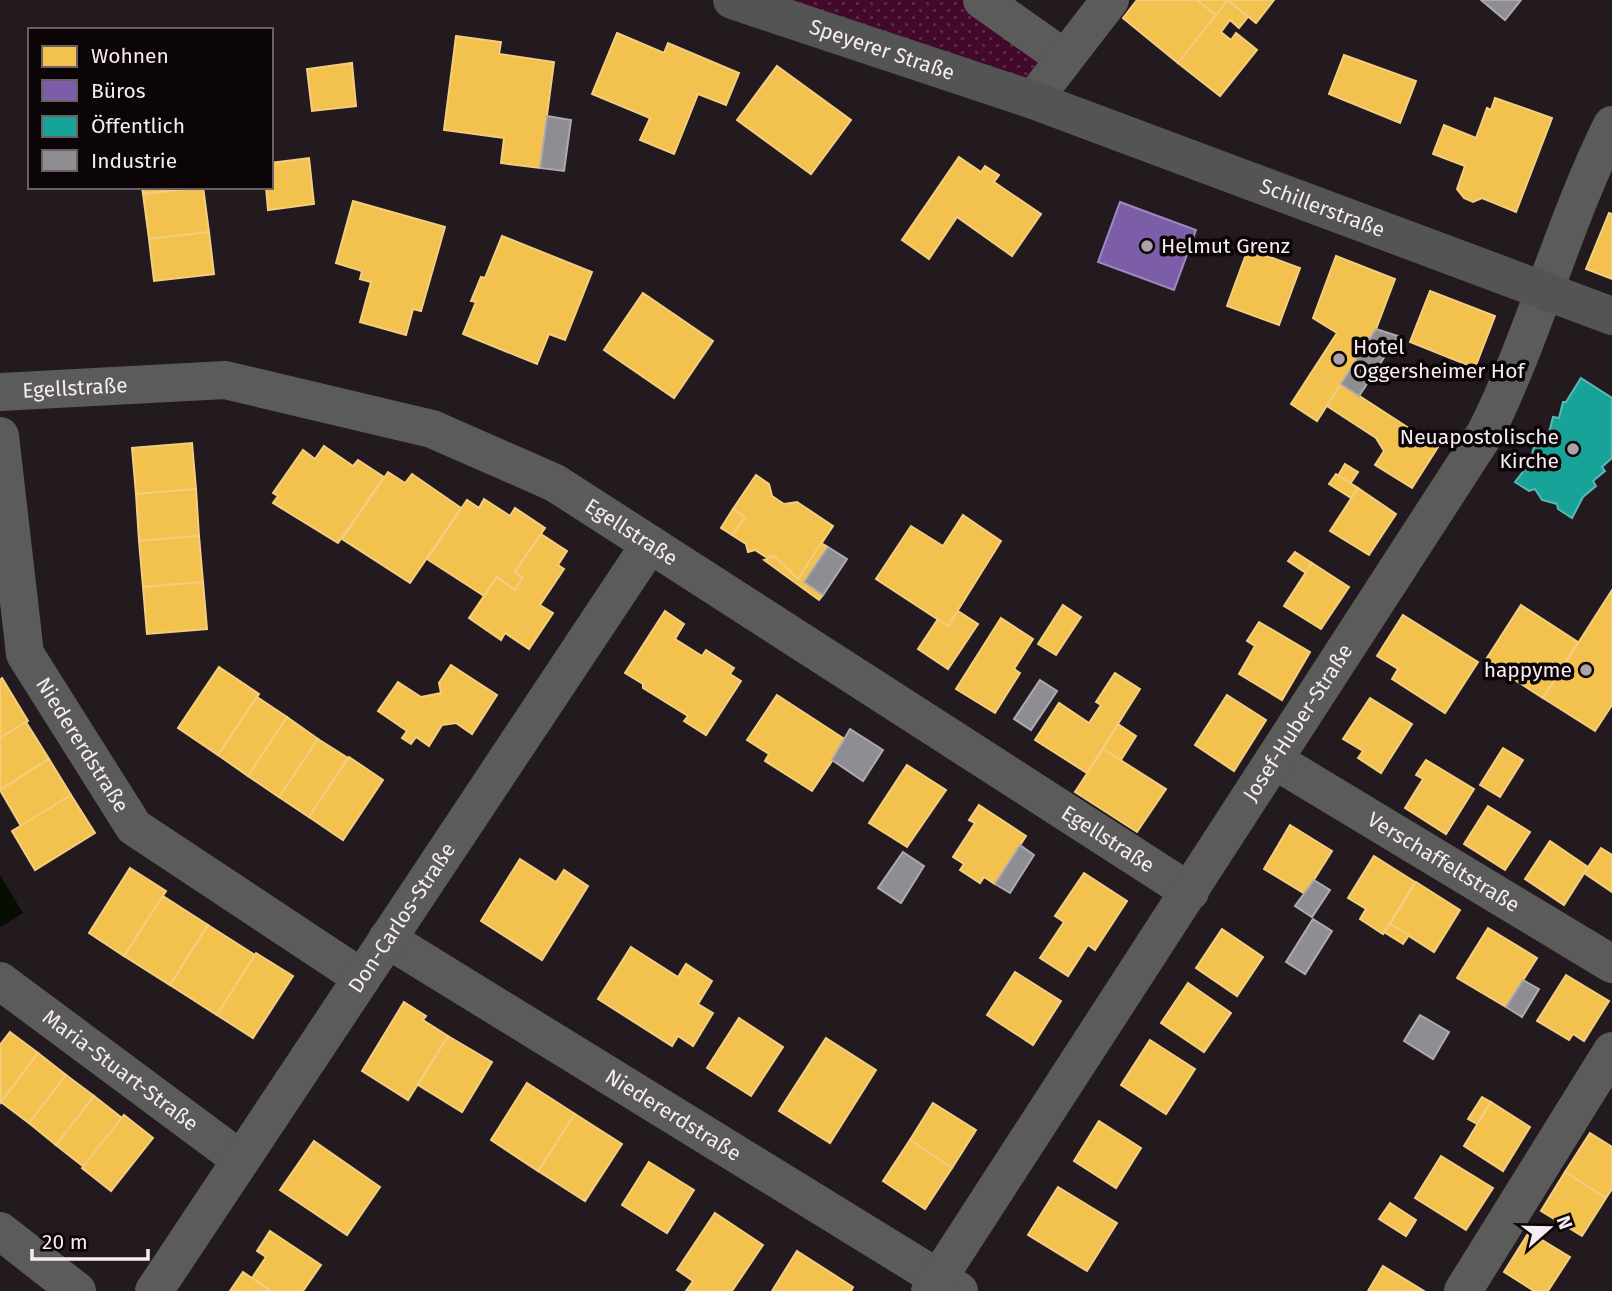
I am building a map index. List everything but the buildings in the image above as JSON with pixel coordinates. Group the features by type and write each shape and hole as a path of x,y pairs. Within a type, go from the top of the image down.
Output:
{"street":[{"name":"Speyerer Straße","path":"732,0 1033,100"},
{"path":"982,0 1064,58"},
{"path":"1033,100 1110,0"},
{"name":"Schillerstraße","path":"1033,100 1612,317"},
{"name":"Josef-Huber-Straße","path":"943,1287 1190,892 1486,432 1511,382 1544,290 1612,125"},
{"name":"Egellstraße","path":"0,392 225,380 432,429 555,483 1190,892"},
{"name":"Niedererdstraße","path":"0,436 25,654 134,827 362,978"},
{"name":"Don-Carlos-Straße","path":"154,1291 650,544"},
{"name":"Verschaffeltstraße","path":"1274,760 1612,964"},
{"name":"Niedererdstraße","path":"387,939 943,1287"},
{"name":"Maria-Stuart-Straße","path":"0,981 241,1160"},
{"path":"1462,1291 1612,1051"},
{"path":"0,1231 77,1291"}],"shaded area":[{"path":"775,0 962,0 1048,61 1029,87"},
{"path":"0,875 23,913 0,927"}],"place":[{"name":"Helmut Grenz","path":"1147,246"},
{"name":"Hotel Oggersheimer Hof","path":"1339,359"},
{"name":"Neuapostolische Kirche","path":"1573,449"},
{"name":"happyme","path":"1586,670"}]}
